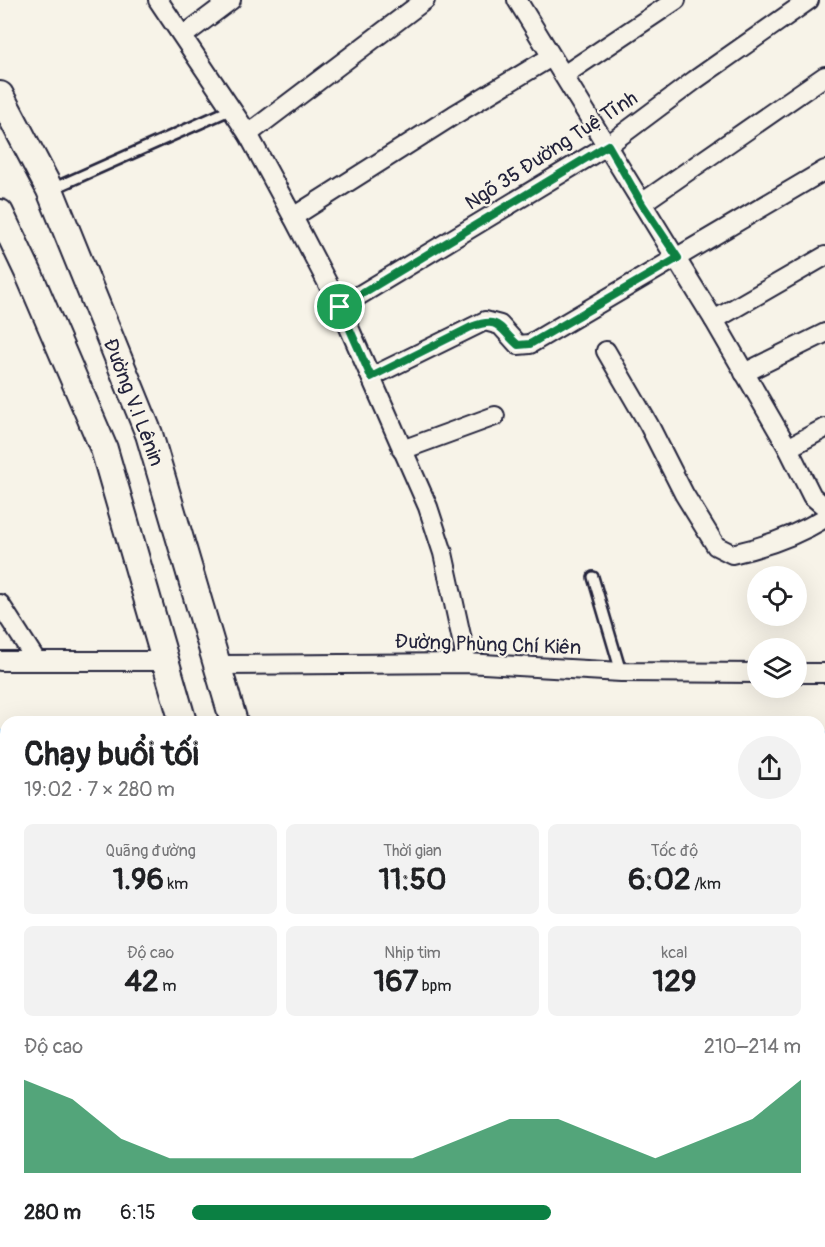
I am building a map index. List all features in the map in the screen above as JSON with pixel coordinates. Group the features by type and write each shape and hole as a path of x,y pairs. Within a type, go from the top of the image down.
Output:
{"main road":[{"name":"Đường V.I Lênin","path":"0,95 50,190 149,434 232,716"},
{"path":"0,213 28,272 104,449 181,716"}],"street":[{"path":"158,0 248,134 340,307 428,507 443,553 468,663"},
{"path":"183,36 231,0"},
{"path":"248,134 425,0"},
{"path":"517,0 608,145 642,204 678,258 788,448 812,496 825,507"},
{"path":"564,75 676,0"},
{"name":"Ngõ 35 Đường Tuệ Tĩnh","path":"340,307 608,145 695,80 809,0"},
{"path":"294,217 454,115 551,57"},
{"path":"642,204 825,76"},
{"path":"371,377 485,321 500,325 518,345 530,344 825,171"},
{"path":"714,320 825,256"},
{"path":"744,373 825,333"},
{"path":"606,351 653,433 684,494 716,546 732,554 749,550 808,528 825,518"},
{"path":"402,450 495,416"},
{"path":"788,448 825,428"},
{"path":"0,604 36,660"},
{"path":"0,661 166,660"},
{"name":"Đường Phùng Chí Kiên","path":"218,665 468,663 621,672 747,673"},
{"path":"807,673 825,674"}],"lane":[{"path":"50,190 232,109"},
{"path":"593,577 621,672"}],"route":[{"path":"608,145 642,204 678,258 530,344 518,345 500,325 485,321 371,377 340,307 608,145"}]}
